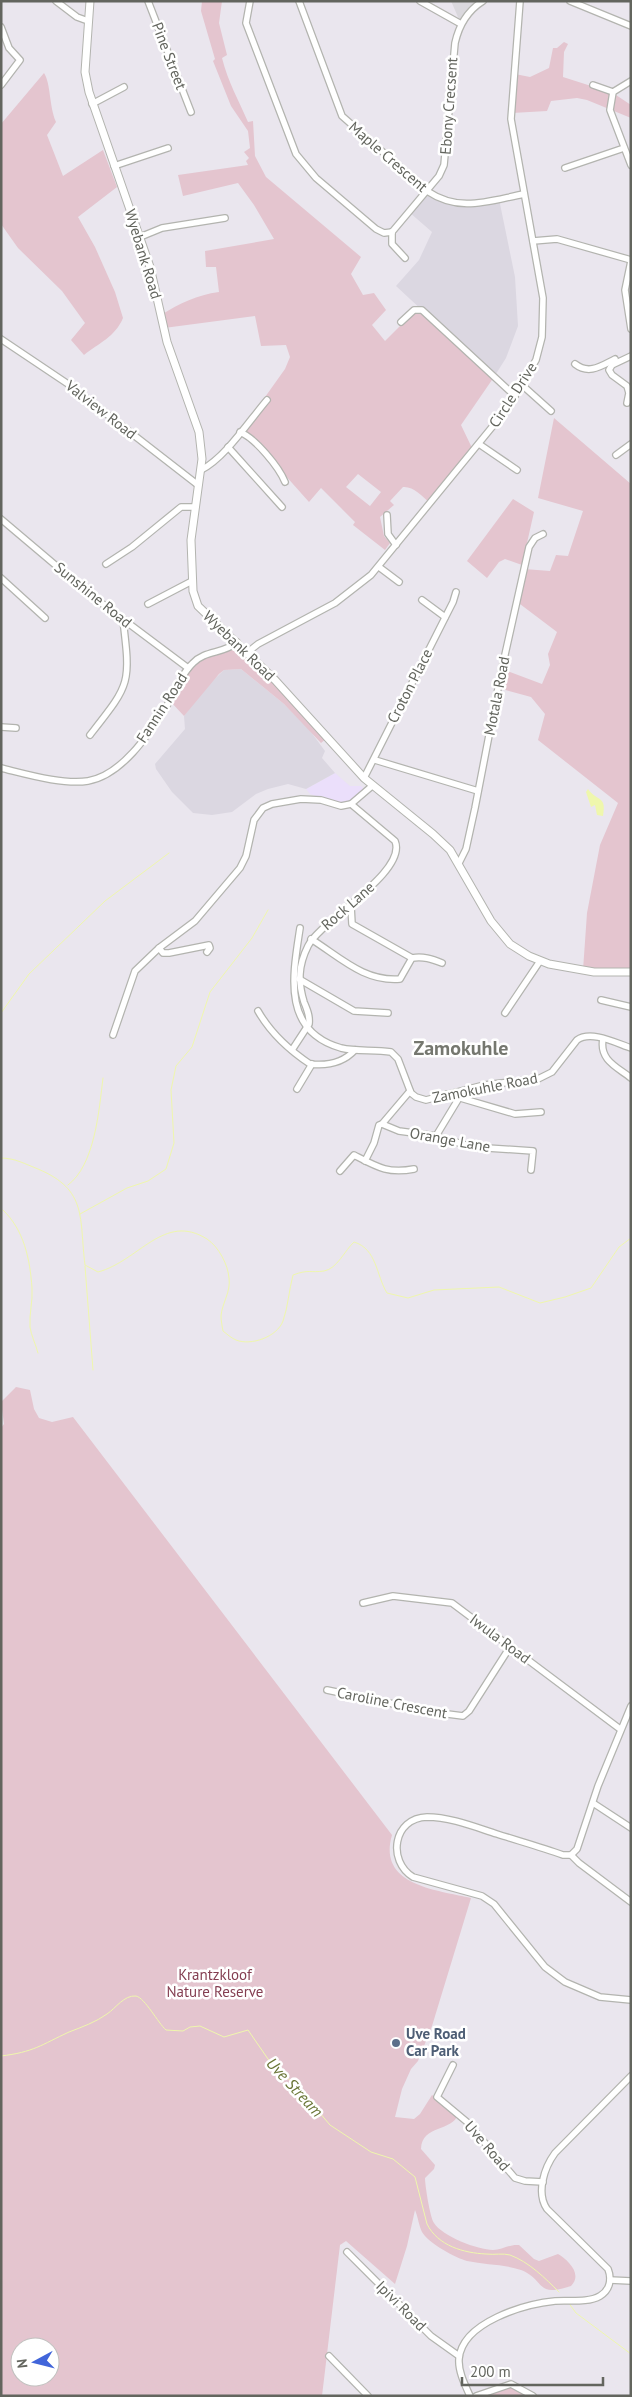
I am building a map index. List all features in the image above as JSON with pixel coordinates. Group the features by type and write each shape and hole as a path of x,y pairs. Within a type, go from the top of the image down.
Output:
{"street":[{"path":"56,1 77,17 88,20"},
{"name":"Wyebank Road","path":"90,1 86,72 92,104 155,282 167,342 199,432 202,448 201,470 191,535 192,581 198,606 248,652 372,786 433,834 450,850 501,935 520,951 540,961 564,968 594,972 631,972"},
{"name":"Pine Street","path":"148,1 191,112"},
{"path":"250,1 246,23 296,154 316,178 376,229 384,234 392,232 392,244 405,258"},
{"name":"Maple Crescent","path":"299,1 342,116 426,191 443,200 461,205 524,194"},
{"path":"420,1 461,24"},
{"name":"Ebony Crecsent","path":"392,232 439,176 446,159 454,52 461,24 471,10 482,1"},
{"name":"Circle Drive","path":"248,652 258,644 335,603 379,567 480,444 515,396 536,360 542,336 543,298 511,118 520,1"},
{"path":"570,1 631,26"},
{"path":"1,27 9,48 20,60 1,85"},
{"path":"631,81 613,92 610,110 631,165"},
{"path":"593,85 613,92"},
{"path":"92,104 124,87"},
{"path":"114,166 168,148"},
{"path":"565,168 624,148"},
{"path":"140,237 162,228 225,218"},
{"path":"534,241 557,239 631,260 625,290 631,329"},
{"path":"401,322 414,310 422,310 515,396"},
{"name":"Valview Road","path":"1,339 73,387 198,485"},
{"path":"575,364 582,369 592,370 631,352"},
{"path":"627,403 628,386 612,375 610,370 612,365 631,356"},
{"path":"522,385 551,411"},
{"path":"201,470 211,464 228,447 267,400"},
{"path":"240,432 252,441 278,468 285,482"},
{"path":"480,444 517,470"},
{"path":"616,455 631,444"},
{"path":"228,447 282,508"},
{"path":"106,564 132,547 181,507 194,507"},
{"path":"386,515 388,534 396,545"},
{"name":"Sunshine Road","path":"1,519 123,620 188,668"},
{"name":"Motala Road","path":"459,863 466,849 502,668 529,547 535,538 543,534"},
{"path":"379,567 399,582"},
{"path":"1,578 45,618"},
{"path":"148,604 192,581"},
{"name":"Croton Place","path":"364,778 453,602 456,592"},
{"path":"422,600 445,617"},
{"path":"90,735 117,702 125,686 128,666 123,620"},
{"name":"Fannin Road","path":"1,768 68,781 82,782 97,779 113,769 132,752 159,718 188,668 202,656 227,650 237,642"},
{"path":"1,727 16,728"},
{"path":"374,760 478,791"},
{"path":"113,1035 135,971 159,948 194,921 243,863 254,820 263,808 272,804 301,799 322,800 340,806 351,804 372,786"},
{"name":"Rock Lane","path":"308,1026 309,1019 299,979 303,957 311,940 322,927 351,906 380,877 393,858 397,847 394,840 351,804"},
{"path":"351,906 352,924 412,958 424,957 442,963"},
{"name":"Zamokuhle Road","path":"300,928 293,985 296,1004 308,1026 323,1040 342,1048 391,1052 398,1059 410,1091 416,1097 426,1100 484,1085 538,1079 552,1072 580,1038 592,1036 631,1048"},
{"path":"311,940 362,973 376,977 401,979 412,958"},
{"path":"159,948 163,953 169,953 209,945 210,948 207,952"},
{"path":"505,1013 540,961"},
{"path":"299,979 354,1011 388,1013"},
{"path":"601,1000 631,1007"},
{"path":"258,1011 266,1024 292,1050 312,1064 344,1060 355,1050"},
{"path":"292,1050 308,1026"},
{"path":"603,1039 602,1048 604,1056 631,1078"},
{"path":"297,1089 312,1064"},
{"path":"365,1161 381,1125 410,1091"},
{"path":"447,1094 515,1114 541,1112"},
{"path":"436,1136 459,1098"},
{"name":"Orange Lane","path":"381,1125 399,1131 436,1136 472,1147 533,1151 531,1170"},
{"path":"340,1171 354,1155 396,1172 414,1168"},
{"name":"Iwula Road","path":"363,1603 393,1596 450,1602 620,1729"},
{"name":"Caroline Crescent","path":"327,1690 432,1712 463,1716 469,1712 510,1647"},
{"path":"631,1706 598,1786 577,1849 571,1854 563,1855 464,1824 428,1817 416,1820 404,1827 396,1848 399,1864 411,1876 476,1893 492,1902 545,1966 565,1982 600,1998 631,2000"},
{"path":"593,1803 631,1828"},
{"path":"571,1854 579,1864 631,1902"},
{"name":"Uve Road","path":"453,2065 437,2097 467,2122 515,2178 525,2181 543,2182"},
{"path":"470,2396 460,2371 459,2356 470,2337 490,2321 511,2311 541,2303 596,2298 605,2292 610,2280 608,2269 547,2209 542,2198 543,2182 547,2166 557,2151 631,2076"},
{"name":"Ipivi Road","path":"347,2252 431,2336 459,2356"},
{"path":"610,2280 631,2281"},
{"path":"329,2356 368,2396"},
{"path":"476,2396 511,2384 533,2396"}],"shaded area":[{"path":"451,1 483,1 461,24"},
{"path":"428,190 450,203 499,199 515,277 518,326 506,358 494,377 396,286 419,260 432,232 409,212"},
{"path":"241,669 284,704 308,728 325,751 322,758 335,773 306,789 288,784 268,789 256,794 232,812 212,815 193,813 172,792 156,769 155,764 185,729 184,716 203,690 224,670"},
{"path":"335,773 350,786 361,786 365,790 344,806 310,794 306,789"},
{"path":"588,789 604,805 603,816 597,815 595,805 591,807 586,792"}],"green space":[{"path":"202,1 222,1 219,23 227,55 222,58 230,83 248,122 253,121 255,156 266,177 361,257 351,274 363,295 374,293 386,310 372,325 385,341 419,307 494,377 461,425 473,450 430,503 417,492 407,487 403,487 390,501 394,505 380,517 384,536 390,543 385,550 353,525 355,522 321,488 309,502 243,428 285,369 290,357 286,345 261,346 255,316 164,328 161,315 189,300 219,292 216,267 206,267 205,251 274,239 254,205 238,183 183,196 178,175 248,165 246,161 249,158 244,152 250,148 248,131 231,106 213,61 215,59 201,11","holes":["358,474 381,492 370,506 346,487"]},
{"path":"564,42 568,44 564,52 563,77 613,93 631,105 631,118 587,100 577,98 551,101 547,111 512,113 515,74 530,77 549,68 553,48 557,48"},
{"path":"44,73 48,83 56,122 47,135 63,176 103,150 117,187 78,217 95,247 115,292 123,318 120,325 111,335 84,355 71,340 85,323 62,291 18,248 1,224 1,124"},
{"path":"554,418 631,484 631,972 583,970 587,913 600,845 618,803 538,740 545,714 531,697 498,688 502,669 542,684 550,665 548,654 557,632 516,601 524,569 550,571 556,555 568,556 583,511 538,498"},
{"path":"513,499 534,512 522,565 505,559 499,562 487,578 467,561"},
{"path":"237,642 327,738 321,743 284,704 241,669 224,670 219,674 184,716 170,701 192,664"},
{"name":"Krantzkloof Nature Reserve","path":"16,1387 30,1390 34,1409 39,1418 52,1422 73,1417 392,1835 390,1852 393,1865 402,1875 414,1883 471,1898 432,2026 418,2061 411,2069 402,2089 395,2117 414,2119 420,2114 432,2095 458,2114 450,2124 427,2136 423,2141 421,2149 435,2165 434,2169 425,2178 431,2214 438,2228 444,2233 470,2245 486,2249 496,2250 519,2245 534,2259 539,2261 558,2254 570,2264 575,2272 574,2281 571,2286 552,2290 546,2289 529,2274 521,2270 467,2261 456,2257 425,2236 421,2230 415,2210 407,2246 395,2284 346,2241 340,2245 322,2396 1,2396 1,1428 4,1424 1,1402"},
{"path":"511,2386 529,2396 486,2396"}],"waterway":[{"path":"1,1013 29,974 105,901 169,853"},
{"path":"80,1214 127,1188 148,1181 166,1169 174,1143 171,1090 176,1066 192,1047 210,992 252,938 268,910"},
{"path":"68,1185 77,1176 90,1151 97,1121 103,1078"},
{"path":"1,1158 15,1160 38,1169 66,1186 78,1207 85,1265 98,1272 113,1266 152,1241 178,1231 192,1232 211,1242 219,1251 228,1273 229,1288 221,1316 223,1331 242,1342 263,1339 280,1327 285,1316 293,1275 303,1272 329,1270 354,1242 362,1245 372,1256 387,1293 408,1298 434,1290 499,1287 540,1303 591,1288 619,1247 631,1238"},
{"path":"1,1207 1,1223"},
{"path":"3,1210 21,1236 30,1266 32,1288 30,1327 38,1353"},
{"path":"85,1266 93,1370"},
{"name":"Uve Stream","path":"1,2056 30,2050 89,2024 103,2017 132,1996 140,1998 166,2030 183,2031 190,2027 200,2026 224,2037 248,2030 268,2059 302,2092 330,2125 371,2152 393,2159 415,2177 427,2224 438,2238 452,2247 461,2250 489,2254 507,2254 517,2258 536,2271 559,2292"},
{"name":"Uve Stream","path":"568,2302 576,2313 631,2354"}],"place":[{"name":"Uve Road Car Park","path":"396,2043"}],"district":[{"name":"Zamokuhle","path":"461,1048"}]}
